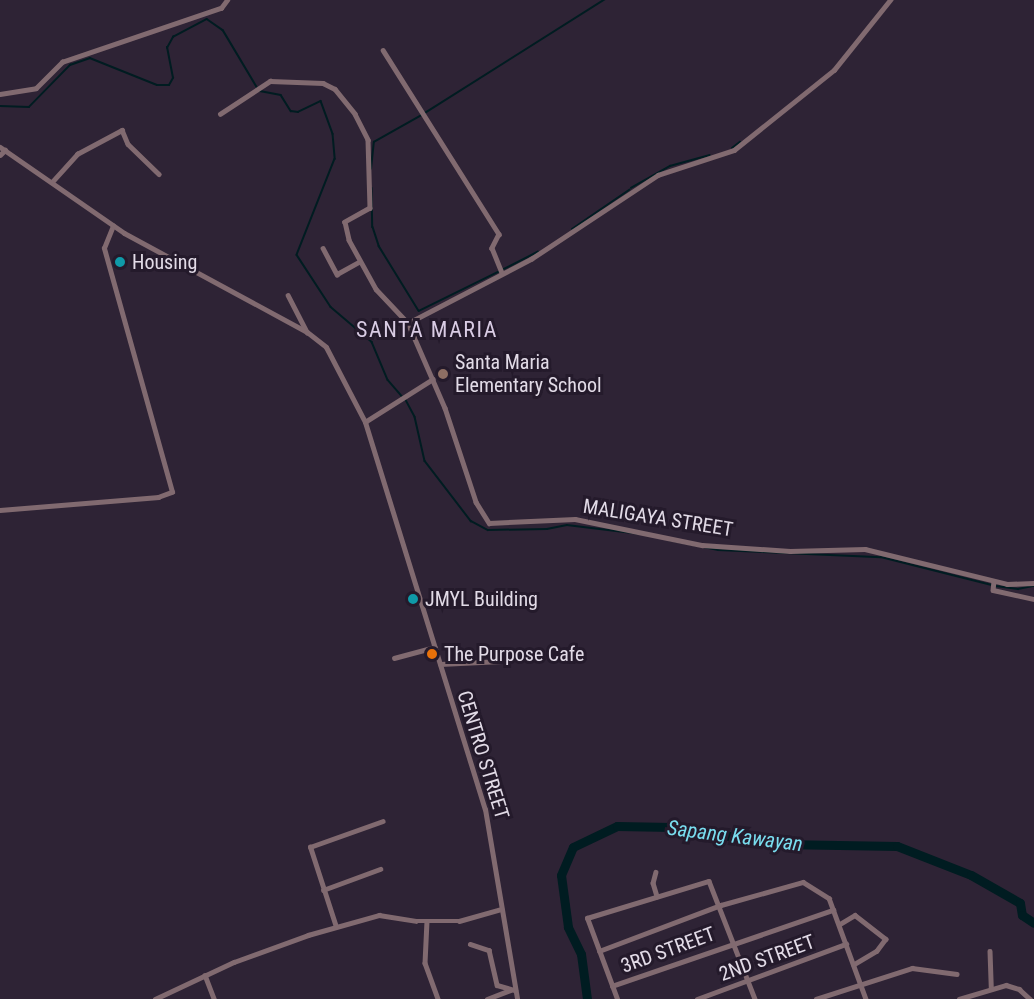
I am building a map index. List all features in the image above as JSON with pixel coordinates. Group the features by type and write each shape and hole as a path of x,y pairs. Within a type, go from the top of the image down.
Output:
{"street":[{"path":"0,94 36,88 62,62 216,9 227,0"},
{"path":"408,323 553,246 658,175 734,150 834,70 890,0"},
{"path":"383,50 499,234 492,248 502,273"},
{"name":"MALIGAYA STREET","path":"220,114 258,86 276,81 328,86 341,95 365,131 370,208 344,223 359,262 379,293 408,323 433,379 476,502 489,523 575,519 702,545 790,551 865,549 994,583 1034,583"},
{"path":"52,182 77,154 122,130 128,144 159,174"},
{"name":"CENTRO STREET","path":"2,151 52,182 113,226 307,332 326,347 365,422 488,817 513,990 517,999"},
{"path":"0,510 158,497 172,492 104,248 113,226"},
{"path":"323,248 337,274 359,262"},
{"path":"288,295 307,332"},
{"path":"365,422 433,379"},
{"path":"994,583 998,592 1034,599"},
{"path":"394,658 435,647"},
{"path":"440,664 501,661"},
{"path":"336,927 310,845 383,821"},
{"path":"323,890 380,869"},
{"path":"656,872 653,883 657,896"},
{"path":"599,951 721,905 803,882 828,896 866,999"},
{"path":"617,999 587,919 657,896 712,883 755,999"},
{"path":"155,999 205,975 336,927 384,915 427,921 459,921 501,909"},
{"name":"3RD STREET","path":"612,986 734,942 833,910"},
{"path":"840,924 855,915 886,939 877,951 854,965"},
{"path":"427,921 425,963 438,999"},
{"path":"470,944 489,950 497,985 513,990"},
{"name":"2ND STREET","path":"698,999 846,944"},
{"path":"990,951 991,989"},
{"path":"816,999 912,968 957,974"},
{"path":"205,975 214,999"},
{"path":"959,999 1000,987 1019,989 1030,999"},
{"path":"487,999 503,996 513,990"}],"waterway":[{"path":"425,113 604,0"},
{"path":"0,106 29,107 70,65 90,58 157,85 169,85 173,78 167,48 173,37 207,19 223,30 257,87"},
{"path":"260,91 281,95 291,111 298,112 321,101 333,134 335,159 297,255 331,307 372,342 388,380 402,396"},
{"path":"371,169 374,142 422,115"},
{"path":"732,148 740,142"},
{"path":"631,188 670,166 710,155"},
{"path":"372,188 373,227 379,246 419,311 500,271"},
{"path":"588,218 629,190"},
{"path":"572,229 587,219"},
{"path":"504,269 538,252"},
{"path":"406,400 415,417 425,461 471,521 488,530 547,529 567,525 640,534"},
{"path":"669,540 718,550 881,557 992,585"},
{"path":"996,586 1018,589 1034,586"},
{"name":"Sapang Kawayan","path":"587,999 581,954 568,927 561,875 573,847 617,826 672,827 780,844 897,846 971,875 1020,903 1022,915 1034,923"}],"place":[{"name":"Housing","path":"120,262"},
{"name":"Santa Maria Elementary School","path":"443,374"},
{"name":"JMYL Building","path":"413,599"},
{"name":"The Purpose Cafe","path":"432,654"}],"district":[{"name":"SANTA MARIA","path":"427,330"}]}
